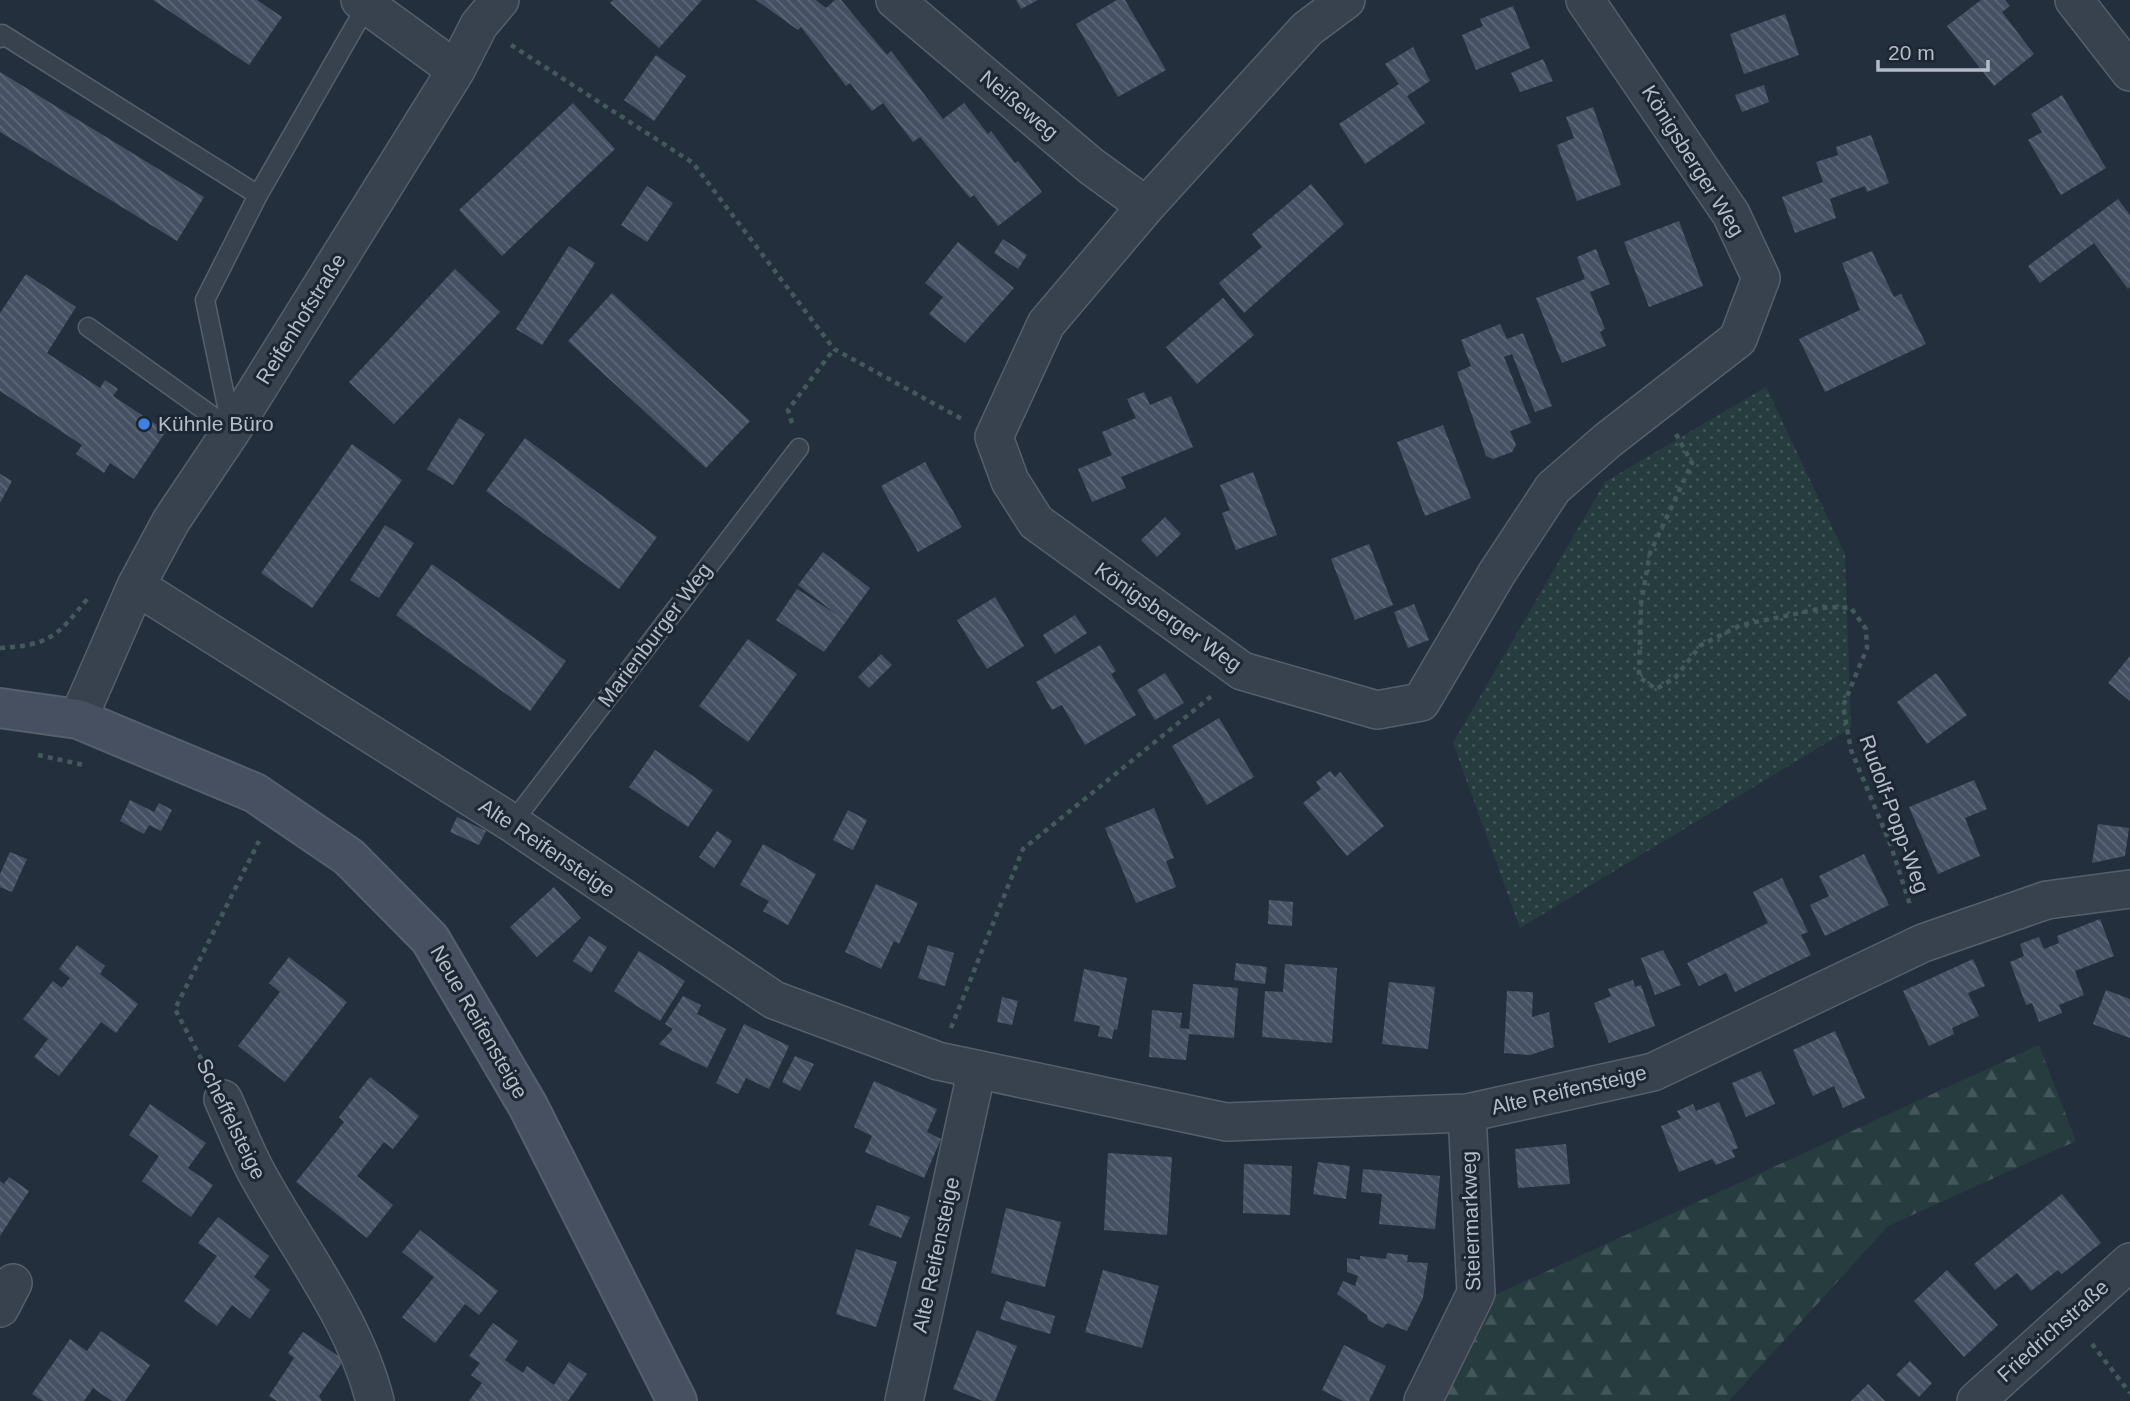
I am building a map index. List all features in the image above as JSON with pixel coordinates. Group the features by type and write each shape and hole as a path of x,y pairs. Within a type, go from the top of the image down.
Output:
{"main road":[{"name":"Neue Reifensteige","path":"0,708 78,719 255,793 349,857 430,939 528,1106 677,1401"}],"street":[{"name":"Neißeweg","path":"895,0 1091,166 1146,206"},
{"path":"994,437 1046,324 1146,206 1307,29 1346,0"},
{"name":"Königsberger Weg","path":"994,437 1010,481 1036,522 1242,671 1377,710 1421,702 1497,573 1553,488 1608,440 1738,339 1761,278 1731,214 1585,0"},
{"path":"2074,0 2130,72"},
{"path":"363,2 456,70"},
{"name":"Reifenhofstraße","path":"78,719 136,586 171,521 232,430 490,13"},
{"name":"Alte Reifensteige","path":"136,586 512,823 774,1000 937,1061 1226,1122 1467,1113 1653,1072 1923,943 2048,900 2130,888"},
{"name":"Alte Reifensteige","path":"904,1401 977,1069"},
{"name":"Scheffelsteige","path":"223,1099 258,1176 315,1268 366,1365 375,1401"},
{"name":"Steiermarkweg","path":"1423,1401 1476,1293 1467,1113"},
{"name":"Friedrichstraße","path":"1976,1401 2130,1262"}],"lane":[{"path":"232,430 205,300 258,195 363,2"},
{"path":"0,38 2,34 258,195"},
{"path":"88,327 232,430"},
{"name":"Marienburger Weg","path":"512,823 799,448"}],"path":[{"path":"490,13 693,163 834,349 994,437"},
{"path":"799,448 788,410 834,349"},
{"name":"Rudolf-Popp-Weg","path":"1658,402 1692,463 1650,553 1641,603 1639,677 1656,689 1675,678 1701,645 1741,625 1829,607 1851,608 1866,629 1867,648 1843,706 1851,750 1891,846 1923,943"},
{"path":"0,648 24,646 58,636 101,581 136,586"},
{"path":"937,1061 1023,849 1242,671"},
{"path":"36,754 71,764 97,766"},
{"name":"Scheffelsteige","path":"223,1099 175,1009 262,834"},
{"path":"2069,1315 2130,1393"}],"green space":[{"path":"1766,387 1845,554 1851,728 1520,928 1453,743 1605,482"},
{"path":"2039,1045 2076,1141 1888,1226 1729,1401 1425,1401 1482,1301"}],"building":[{"path":"153,0 257,0 282,17 249,65"},
{"path":"613,0 702,0 659,48 610,3"},
{"path":"756,0 816,0 826,8 835,0 841,0 887,55 891,51 943,119 964,103 988,134 991,131 1015,163 1018,161 1042,192 998,226 974,195 970,198 920,137 913,142 883,103 872,111 850,83 846,86 801,27 798,30"},
{"path":"1016,0 1038,0 1021,9"},
{"path":"1117,0 1125,0 1166,70 1118,97 1076,24"},
{"path":"1981,0 2005,0 2010,6 2002,12 2034,54 1994,86 1947,26"},
{"path":"1513,6 1530,48 1476,70 1462,35 1483,26 1480,19"},
{"path":"1785,14 1799,55 1744,74 1730,34"},
{"path":"1413,47 1430,81 1407,96 1425,123 1365,164 1339,124 1399,84 1385,64"},
{"path":"656,55 686,76 654,121 624,100"},
{"path":"1543,59 1553,81 1520,92 1511,73"},
{"path":"0,72 204,197 177,241 0,132"},
{"path":"1764,85 1769,102 1742,112 1735,95"},
{"path":"2062,95 2106,168 2061,195 2028,140 2042,132 2031,114"},
{"path":"573,103 615,149 502,256 459,210"},
{"path":"1593,107 1621,185 1577,201 1557,145 1574,138 1566,117"},
{"path":"1871,135 1889,183 1867,192 1865,186 1830,199 1836,218 1795,233 1782,197 1823,182 1816,162 1838,155 1836,147"},
{"path":"1311,184 1344,224 1244,313 1219,283 1262,247 1252,234"},
{"path":"647,186 673,203 647,242 621,225"},
{"path":"2118,199 2130,215 2130,287 2128,289 2094,243 2040,283 2028,266"},
{"path":"1679,221 1703,286 1649,307 1624,242"},
{"path":"1003,239 1027,255 1018,269 994,253"},
{"path":"958,242 1014,288 965,343 929,314 943,297 925,283"},
{"path":"569,246 595,263 542,345 516,329"},
{"path":"1596,249 1610,284 1590,292 1605,329 1600,332 1606,346 1562,363 1536,298 1585,279 1577,257"},
{"path":"1872,251 1894,297 1901,294 1926,344 1825,392 1799,339 1860,310 1842,263"},
{"path":"455,269 500,312 394,424 349,382"},
{"path":"26,274 76,307 47,353 100,388 105,380 118,389 113,396 166,431 134,479 110,463 104,473 76,454 82,445 0,391 0,313"},
{"path":"612,293 750,421 706,468 568,341"},
{"path":"1223,298 1254,335 1197,384 1166,347"},
{"path":"1500,324 1507,339 1523,333 1552,406 1535,412 1512,354 1504,357 1531,423 1510,431 1516,445 1512,452 1493,459 1486,456 1457,372 1471,366 1461,340"},
{"path":"1144,392 1150,405 1171,396 1193,447 1121,477 1126,488 1092,502 1078,469 1112,455 1102,432 1136,418 1127,399"},
{"path":"459,418 485,434 453,485 427,469"},
{"path":"1443,425 1471,498 1425,516 1397,442"},
{"path":"525,438 657,537 619,589 486,491"},
{"path":"352,444 402,480 312,608 261,573"},
{"path":"925,462 962,527 918,552 881,486"},
{"path":"1253,472 1277,535 1236,550 1222,513 1230,510 1220,485"},
{"path":"0,474 12,481 0,503"},
{"path":"1165,517 1181,534 1157,557 1141,540"},
{"path":"385,525 414,543 379,598 350,580"},
{"path":"1369,544 1393,605 1355,620 1331,559"},
{"path":"823,552 870,588 824,652 776,620 797,589 839,616 798,585"},
{"path":"432,564 566,661 530,711 396,615"},
{"path":"995,597 1024,646 987,669 957,620"},
{"path":"1414,604 1429,640 1408,648 1394,612"},
{"path":"1075,615 1087,633 1055,654 1043,635"},
{"path":"748,639 797,674 748,742 699,706"},
{"path":"1100,645 1116,671 1111,674 1136,715 1085,745 1062,705 1052,710 1036,682"},
{"path":"881,654 892,665 869,688 858,677"},
{"path":"2130,656 2130,701 2108,683"},
{"path":"1165,673 1184,703 1155,720 1137,690"},
{"path":"1936,673 1967,715 1927,744 1897,702"},
{"path":"1219,718 1254,777 1207,805 1172,746"},
{"path":"655,750 713,790 688,827 629,787"},
{"path":"1330,771 1335,777 1340,772 1384,826 1347,856 1303,803 1321,789 1316,782"},
{"path":"1974,780 1987,809 1965,818 1980,856 1938,874 1909,807"},
{"path":"130,800 154,812 159,803 172,810 161,831 149,825 144,834 120,821"},
{"path":"1154,808 1174,858 1166,861 1176,887 1136,903 1105,828"},
{"path":"848,810 867,820 853,850 833,840"},
{"path":"457,817 486,831 479,845 450,832"},
{"path":"2098,824 2129,828 2125,856 2092,863"},
{"path":"717,831 732,841 714,868 699,857"},
{"path":"763,844 816,874 788,925 763,911 769,901 740,885"},
{"path":"10,852 27,859 12,892 0,887 0,874"},
{"path":"1864,854 1889,905 1825,936 1810,905 1829,896 1819,876"},
{"path":"1782,878 1808,932 1801,935 1811,955 1735,992 1726,973 1699,986 1687,963 1768,923 1753,892"},
{"path":"876,884 918,903 899,944 894,941 881,969 845,952"},
{"path":"554,887 581,918 537,957 510,927"},
{"path":"1269,900 1293,902 1292,926 1268,924"},
{"path":"2100,919 2114,956 2075,971 2084,995 2059,1005 2062,1013 2039,1022 2032,1003 2026,1005 2010,962 2024,956 2020,944 2039,937 2044,949 2059,943 2057,936"},
{"path":"589,936 607,947 591,973 573,961"},
{"path":"77,945 105,966 100,974 138,1004 116,1033 101,1022 59,1076 34,1057 48,1039 23,1019 53,981 62,988 70,978 59,969"},
{"path":"928,945 954,953 945,986 918,978"},
{"path":"1663,950 1681,985 1655,995 1641,958"},
{"path":"639,951 685,981 660,1021 614,991"},
{"path":"289,957 347,1002 285,1082 238,1046 280,992 269,983"},
{"path":"1973,959 1985,986 1968,993 1979,1016 1952,1028 1954,1034 1929,1046 1903,991"},
{"path":"1236,963 1267,967 1265,984 1234,980"},
{"path":"1285,964 1337,968 1332,1043 1262,1037 1265,991 1283,992"},
{"path":"1084,969 1127,978 1117,1030 1114,1029 1112,1039 1098,1036 1100,1026 1074,1021"},
{"path":"1633,980 1635,987 1641,985 1655,1026 1609,1043 1594,1003 1611,996 1608,989"},
{"path":"1389,982 1435,987 1428,1049 1382,1044"},
{"path":"1193,984 1238,988 1234,1038 1189,1034 1186,1060 1149,1057 1152,1010 1182,1013 1180,1028 1189,1029"},
{"path":"2106,990 2130,999 2130,1038 2093,1024"},
{"path":"1507,991 1533,992 1532,1017 1549,1012 1554,1047 1530,1055 1504,1053"},
{"path":"683,996 701,1005 697,1014 726,1029 707,1068 659,1044 673,1029 665,1024"},
{"path":"1002,997 1018,1001 1012,1025 997,1022"},
{"path":"744,1024 789,1046 769,1089 746,1078 738,1094 716,1083"},
{"path":"1835,1031 1865,1098 1843,1108 1834,1086 1813,1096 1793,1050"},
{"path":"795,1056 814,1064 800,1091 782,1082"},
{"path":"1761,1071 1775,1104 1746,1117 1732,1083"},
{"path":"370,1077 419,1116 393,1149 384,1142 357,1176 393,1205 367,1238 296,1182 344,1122 339,1117"},
{"path":"874,1081 937,1109 927,1132 941,1139 924,1178 865,1152 872,1136 854,1127"},
{"path":"1719,1102 1738,1148 1732,1150 1735,1157 1716,1165 1712,1159 1679,1172 1661,1126 1681,1118 1677,1111 1693,1104 1696,1111"},
{"path":"150,1104 206,1143 188,1168 213,1185 191,1217 142,1181 159,1156 129,1135"},
{"path":"1566,1144 1570,1184 1518,1188 1515,1149"},
{"path":"1108,1153 1172,1157 1167,1235 1104,1230"},
{"path":"1318,1162 1350,1166 1346,1199 1313,1194"},
{"path":"1244,1164 1292,1166 1290,1215 1243,1213"},
{"path":"1363,1169 1440,1176 1435,1229 1379,1224 1382,1194 1361,1192"},
{"path":"9,1177 29,1191 0,1236 0,1181 4,1184"},
{"path":"2062,1194 2101,1243 2062,1274 2058,1270 2031,1291 2017,1273 1995,1290 1974,1264"},
{"path":"877,1205 910,1217 901,1238 869,1225"},
{"path":"1006,1208 1061,1222 1045,1287 991,1273"},
{"path":"218,1217 269,1256 254,1277 270,1290 250,1319 232,1305 217,1326 184,1301 217,1256 198,1243"},
{"path":"420,1230 498,1291 479,1315 465,1304 435,1343 402,1317 434,1277 402,1252"},
{"path":"856,1249 897,1262 876,1327 836,1314"},
{"path":"1387,1253 1408,1255 1407,1262 1428,1263 1423,1298 1407,1331 1387,1323 1383,1328 1368,1320 1367,1315 1337,1294 1343,1281 1355,1286 1358,1276 1347,1272 1347,1258 1360,1260 1360,1256 1386,1259"},
{"path":"1103,1270 1159,1286 1142,1348 1085,1332"},
{"path":"1947,1270 1998,1325 1964,1357 1914,1301"},
{"path":"1006,1301 1055,1316 1050,1334 1000,1319"},
{"path":"493,1323 518,1341 505,1360 523,1373 527,1366 554,1385 569,1362 587,1374 568,1401 469,1401 482,1383 471,1375 480,1363 469,1356"},
{"path":"977,1330 1017,1346 995,1401 983,1401 953,1389"},
{"path":"101,1331 150,1365 125,1401 112,1401 93,1388 84,1401 43,1401 32,1394 70,1339 87,1351"},
{"path":"303,1332 344,1360 319,1396 322,1401 277,1401 269,1396 294,1358 288,1353"},
{"path":"1344,1345 1386,1366 1369,1401 1343,1401 1322,1390"},
{"path":"1910,1361 1932,1383 1919,1397 1896,1375"},
{"path":"1868,1384 1885,1401 1851,1401"}],"place":[{"name":"Kühnle Büro","path":"144,424"}]}
